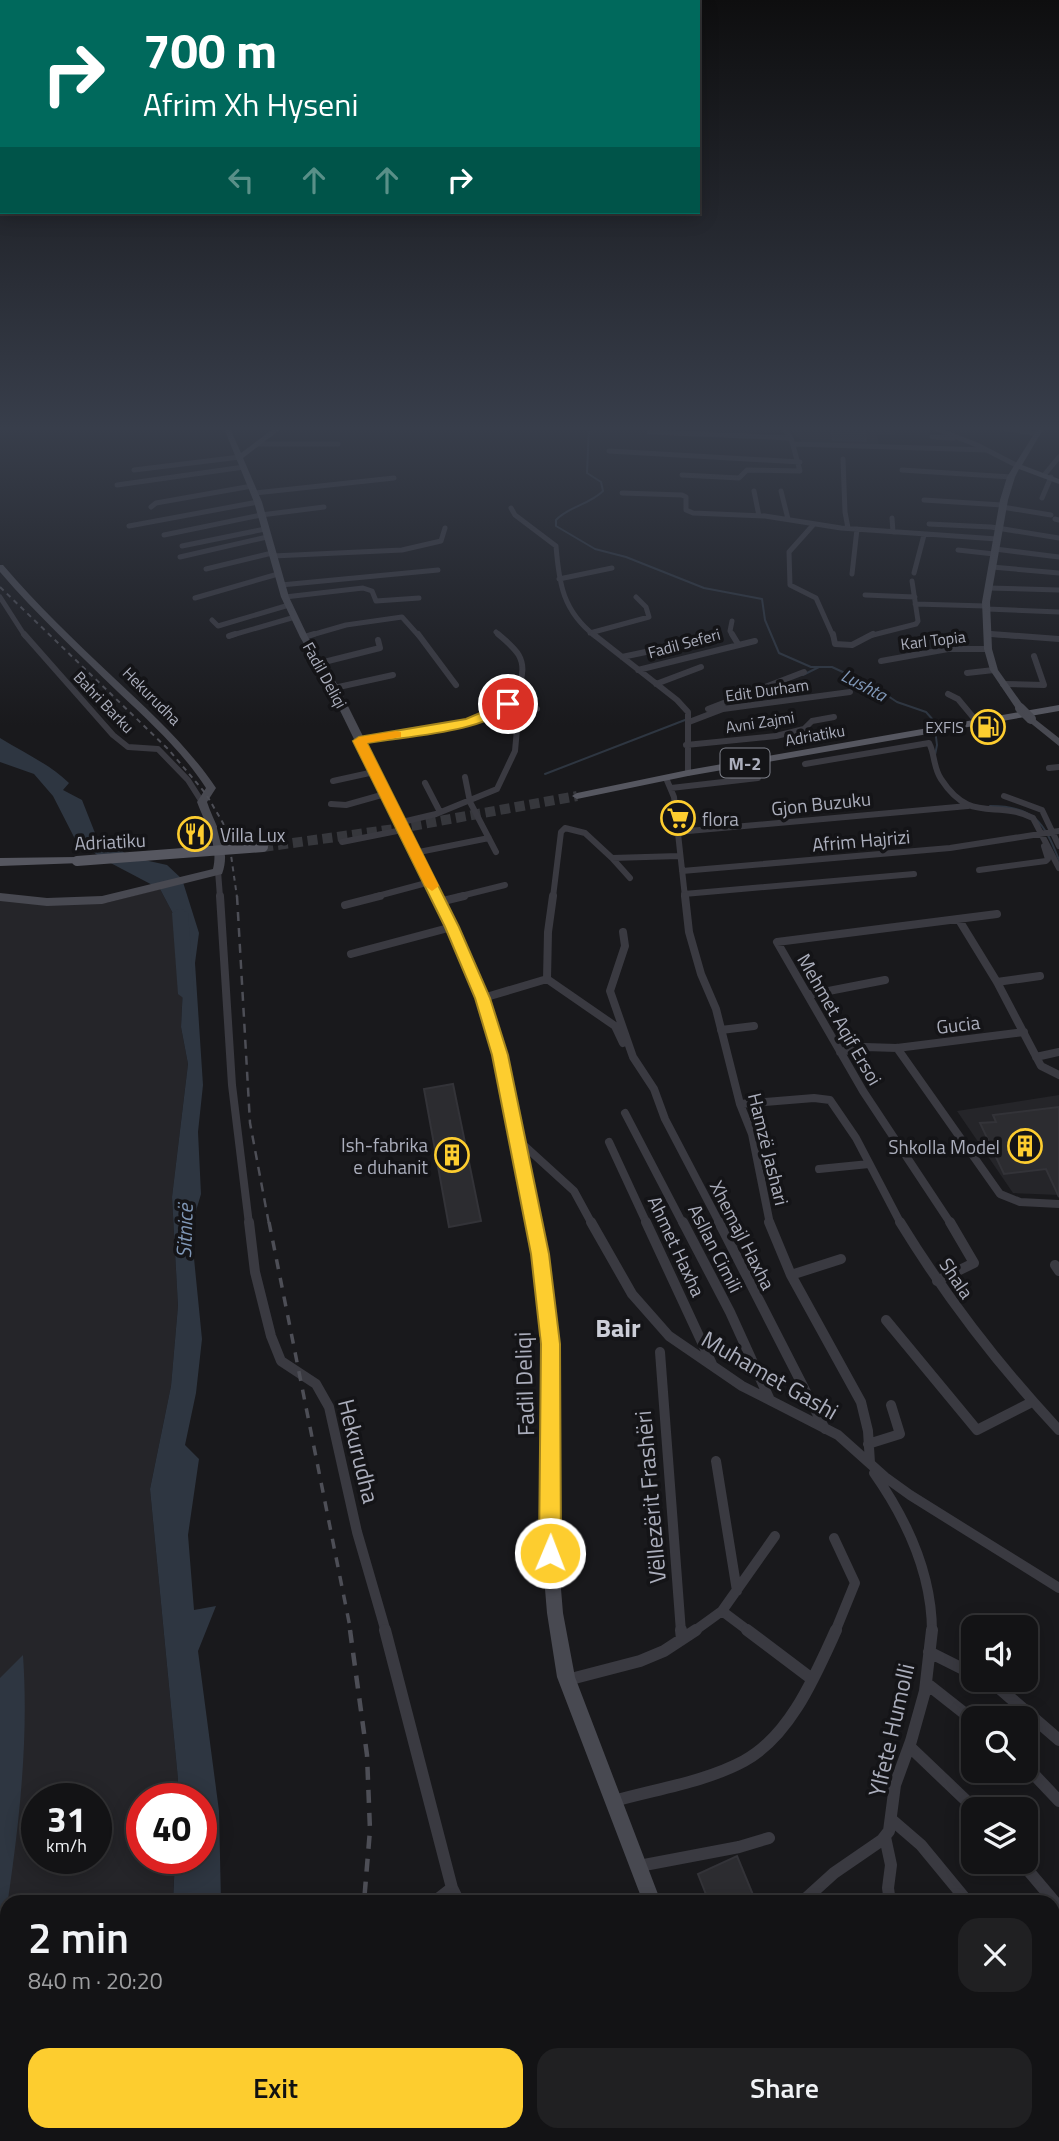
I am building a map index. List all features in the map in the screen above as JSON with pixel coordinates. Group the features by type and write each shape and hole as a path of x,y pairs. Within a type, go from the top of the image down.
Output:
{"main road":[{"name":"Adriatiku","path":"577,796 688,773 1059,708"},
{"name":"Adriatiku","path":"0,862 77,861 263,847"}],"street":[{"path":"164,535 187,526"},
{"name":"Fadil Deliqi","path":"264,526 286,596 304,637 334,688 452,927 483,998 500,1055 540,1254 551,1344 550,1553 555,1613 567,1680 649,1895"},
{"path":"529,526 554,543 564,598 580,624 677,700 689,719 686,745 688,773"},
{"path":"812,526 789,552 789,582 793,587 816,598 832,630 835,644 852,645 877,632 916,624 918,621 912,581"},
{"path":"830,526 924,536 998,534"},
{"path":"893,526 893,532"},
{"path":"942,526 998,534 1059,538"},
{"path":"999,526 986,608 988,649 994,670 1020,708 1059,743"},
{"path":"206,569 272,554 411,549 441,541 445,528"},
{"path":"852,574 857,529"},
{"path":"182,547 266,533"},
{"path":"180,557 266,533"},
{"path":"915,573 924,536"},
{"path":"958,550 1059,557"},
{"name":"Hekurudha","path":"0,566 49,619 156,723 201,771 211,788 202,802 217,835 222,859 218,871 232,1084 255,1272 271,1336 281,1361 316,1384 329,1407 357,1532 407,1705 456,1895"},
{"path":"992,567 1059,573"},
{"path":"559,579 612,568"},
{"path":"212,620 218,626 286,596 438,570"},
{"path":"195,598 286,596 363,588 372,590 376,601 419,598"},
{"path":"988,588 1059,590"},
{"path":"865,595 986,608 1059,612"},
{"path":"229,636 286,596"},
{"name":"Bahri Barku","path":"0,597 29,642 113,735 128,747 158,749 188,780 202,802"},
{"path":"590,633 649,617 646,607 636,597"},
{"path":"304,637 346,625 402,617 409,622 456,685"},
{"name":"Fadil Seferi","path":"733,621 730,631 738,644"},
{"path":"359,741 468,722 501,709 519,691 523,675 522,658 496,632"},
{"path":"987,634 1059,639"},
{"path":"320,663 380,648 378,640"},
{"name":"Fadil Seferi","path":"638,670 755,640"},
{"path":"622,657 679,645"},
{"name":"Karl Topia","path":"881,661 948,649 988,649"},
{"path":"1003,684 1044,685 1034,656"},
{"path":"656,684 701,667"},
{"path":"967,673 994,670"},
{"path":"689,719 804,672"},
{"path":"334,688 393,675"},
{"path":"519,691 537,709"},
{"name":"Edit Durham","path":"689,719 723,709 850,692"},
{"path":"948,694 958,699 978,723"},
{"name":"Avni Zajmi","path":"686,745 776,736 804,729 812,721 834,717"},
{"path":"342,842 400,826 470,802 497,789 514,751 517,729"},
{"path":"805,764 929,743 933,748 933,764 941,778 968,806"},
{"path":"1049,768 1059,767"},
{"path":"333,781 374,772"},
{"path":"465,777 470,802 496,852"},
{"name":"Hamzë Jashari","path":"666,778 671,788 691,941 721,1030 740,1104 752,1134 769,1221 791,1275 861,1402 868,1444 867,1460"},
{"path":"671,788 758,778"},
{"path":"425,783 440,812"},
{"path":"331,804 346,805 385,794"},
{"path":"1004,796 1039,806 1046,812 1059,846"},
{"name":"Gjon Buzuku","path":"677,832 968,806 1020,811 1033,818 1042,833"},
{"path":"483,998 547,979 548,932 561,832 572,827 585,832 630,878"},
{"name":"Afrim Hajrizi","path":"682,871 972,845 1055,831"},
{"path":"1042,833 1059,868"},
{"path":"414,853 489,838"},
{"path":"979,870 1046,861 1048,859 1044,846 1048,844"},
{"path":"612,858 679,856"},
{"path":"0,897 79,902 218,871"},
{"path":"684,894 914,874"},
{"path":"345,905 430,882"},
{"path":"439,902 505,885"},
{"name":"Mehmet Aqif Ersoi","path":"937,1281 974,1264 969,1251 918,1178 840,1052 777,942 997,914"},
{"path":"959,919 997,982 1036,1057 1047,1071 1059,1075"},
{"path":"351,954 452,927"},
{"name":"Xhemajl Haxha","path":"624,932 625,946 610,988 633,1057"},
{"path":"997,982 1040,976"},
{"name":"Xhemajl Haxha","path":"547,979 615,1026 654,1089 665,1119 791,1358 825,1429"},
{"path":"808,995 885,980"},
{"path":"721,1030 754,1026"},
{"name":"Gucia","path":"840,1052 865,1047 897,1048 1024,1032"},
{"path":"897,1048 1000,1194 1007,1200 1059,1204"},
{"path":"1036,1057 1059,1052"},
{"name":"Shala","path":"740,1104 814,1098 830,1100 840,1111 891,1208 937,1281 963,1318 1031,1402 1059,1430"},
{"name":"Asllan Cimili","path":"625,1112 730,1312 770,1401"},
{"name":"Muhamet Gashi","path":"518,1140 573,1191 632,1294 669,1336 770,1401 838,1436 910,1494 1059,1588"},
{"name":"Ahmet Haxha","path":"609,1142 712,1366"},
{"path":"820,1169 869,1164"},
{"path":"791,1275 841,1259"},
{"path":"886,1320 977,1430 1031,1402"},
{"name":"Vëllezërit Frashëri","path":"660,1352 682,1639"},
{"path":"868,1444 900,1434 891,1405"},
{"name":"Ylfete Humolli","path":"867,1460 888,1492 923,1569 930,1595 926,1683 910,1747 893,1790 892,1820 885,1837"},
{"path":"716,1461 737,1591"},
{"path":"567,1680 640,1661 682,1639 722,1611 775,1536"},
{"path":"614,1801 744,1762 771,1741 812,1679 852,1596 855,1583 834,1538"},
{"path":"722,1611 812,1679"},
{"path":"929,1653 961,1668"},
{"path":"926,1683 961,1711"},
{"path":"1004,1692 1059,1740"},
{"path":"910,1747 962,1797"},
{"path":"1038,1779 1059,1801"},
{"path":"892,1820 921,1845 962,1895"},
{"path":"810,1895 854,1858 885,1837 891,1865 889,1895"},
{"path":"639,1866 739,1847 769,1838"},
{"path":"1031,1874 1049,1895"},
{"path":"443,1895 452,1888"}],"shaded area":[{"path":"160,889 178,923 185,947 181,1027 188,1064 172,1197 178,1306 171,1386 150,1489 178,1779 178,1783 126,1783 126,1874 174,1874 173,1895 0,1895 0,899 106,903"},
{"name":"Shkolla Model","path":"1059,1095 1059,1195 1013,1193 957,1111"}],"water":[{"path":"0,738 44,764 69,783 63,790 82,800 97,838 112,840 114,846 131,857 167,865 182,879 199,933 195,963 203,1085 198,1132 201,1194 191,1228 202,1339 196,1393 185,1445 199,1459 188,1535 194,1610 216,1606 198,1651 215,1783 178,1783 150,1489 171,1386 178,1306 172,1197 188,1064 181,1027 185,947 178,923 160,889 103,859 75,839 53,796 34,774 0,762"},
{"path":"23,1655 23,1768 16,1842 8,1895 0,1895 0,1678"},
{"path":"217,1796 221,1895 173,1895 174,1874 217,1874"}],"building":[{"name":"Ish-fabrika e duhanit","path":"453,1084 481,1221 449,1227 424,1089"},
{"name":"Shkolla Model","path":"1059,1107 1059,1197 1046,1169 1004,1174 980,1123 996,1122 993,1115"},
{"path":"737,1856 753,1895 706,1895 698,1874"}],"waterway":[{"name":"Lushta","path":"556,526 595,549 626,557 704,588 762,599 765,620 779,653 811,667 819,667"},
{"path":"803,675 819,667"},
{"name":"Lushta","path":"819,667 832,667 873,686 897,702 926,712 934,721 937,745 935,755"},
{"path":"545,774 685,720"},
{"name":"Lushta","path":"990,806 1017,809 1035,819 1048,836 1059,860"},
{"name":"Sitnicë","path":"180,913 186,994"}],"tunnel":[{"path":"263,847 395,829 577,796"}],"railway":[{"path":"0,587 169,750 206,794 223,823 229,841 237,897"},
{"path":"237,896 250,1123 269,1224"},
{"path":"269,1222 351,1632"},
{"path":"350,1630 367,1755 370,1830 365,1895"}],"slow traffic":[{"path":"396,734 359,741 432,886"}],"place":[{"name":"EXFIS","path":"988,727"},
{"name":"flora","path":"678,818"},
{"name":"Villa Lux","path":"195,834"},
{"name":"Shkolla Model","path":"1025,1146"},
{"name":"Ish-fabrika e duhanit","path":"452,1155"}],"district":[{"name":"Bair","path":"618,1327"}],"route":[{"path":"508,704 468,722 359,741 452,927 483,998 500,1055 540,1254 551,1344 550,1553"}]}
